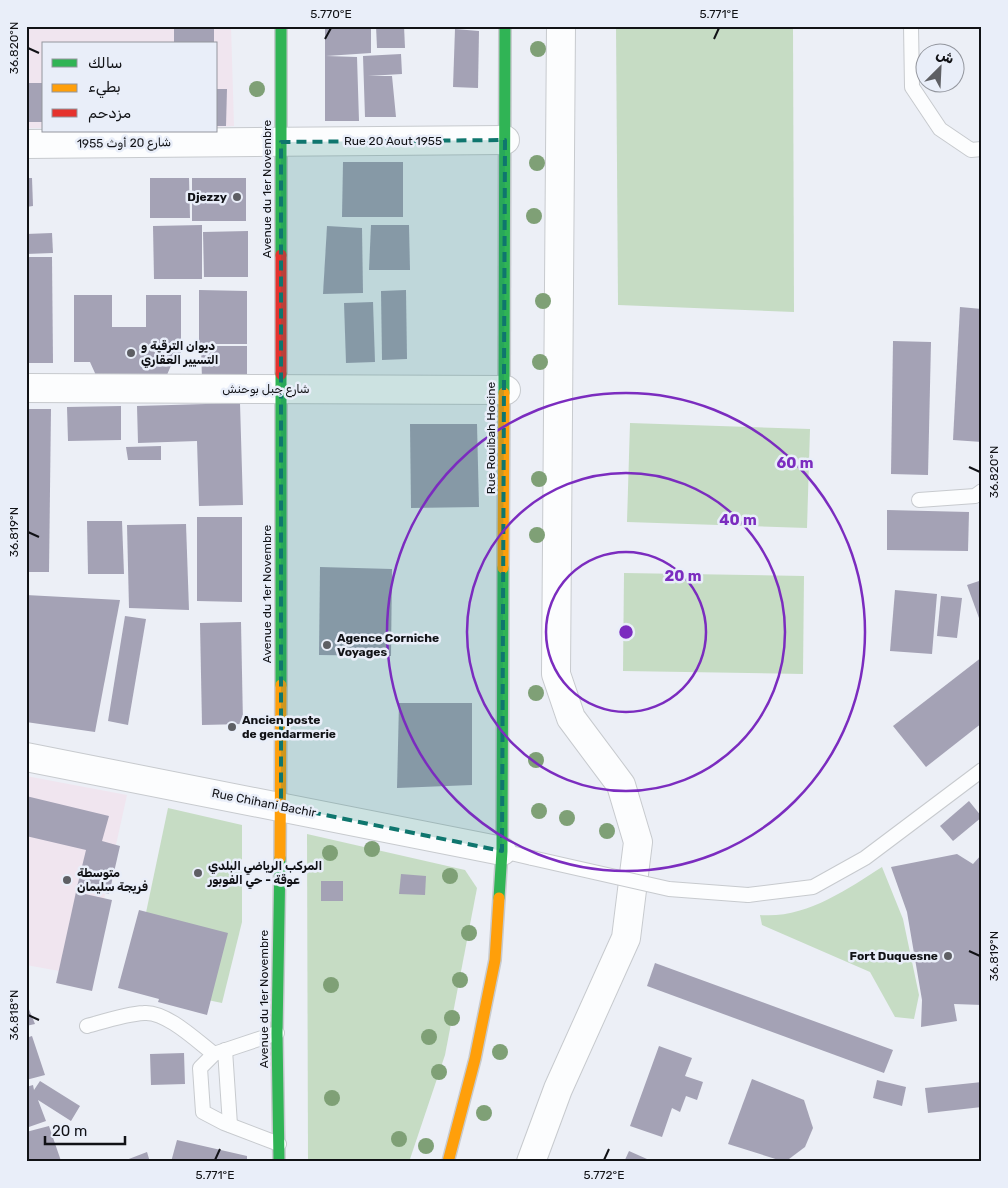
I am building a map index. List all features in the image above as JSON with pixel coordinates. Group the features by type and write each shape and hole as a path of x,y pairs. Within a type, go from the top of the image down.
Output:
{"main road":[{"name":"Avenue du 1er Novembre","path":"279,1162 277,1033 281,806 281,26"},
{"name":"Rue Rouibah Hocine","path":"448,1162 475,1059 495,960 502,851 506,390 505,26"}],"street":[{"path":"531,1162 558,1089 626,938 638,842 621,785 571,718 556,674 561,26"},
{"name":"Rue 20 Aout 1955","path":"281,142 505,140"},
{"name":"شارع 20 أوث 1955","path":"26,144 281,142"},
{"name":"شارع جبل بوحنش","path":"26,388 506,390"},
{"name":"Rue Chihani Bachir","path":"26,757 502,851"}],"lane":[{"path":"911,26 912,87 940,130 971,150 982,150"},
{"path":"919,500 975,496 982,491"},
{"path":"502,851 669,889 748,895 813,887 865,858 982,770"},
{"path":"87,1026 146,1012 160,1016 219,1052 230,1125"},
{"path":"277,1033 219,1052 200,1068 203,1112 230,1125 279,1144"}],"highlighted area":[{"path":"505,140 502,851 281,806 281,142"}],"shaded area":[{"path":"26,26 231,26 234,126 218,127 218,42 42,42 42,128 26,128"},
{"name":"متوسطة فريجة سليمان","path":"26,776 127,795 87,976 26,965"}],"green space":[{"path":"616,26 793,26 794,312 618,305"},
{"path":"630,423 810,429 807,528 627,522"},
{"path":"624,573 804,576 803,674 623,671"},
{"name":"المركب الرياضي البلدي عوقة - حي الفوبور","path":"168,808 242,825 242,922 222,1003 131,984"},
{"path":"307,834 465,870 477,888 445,1055 409,1162 308,1162"},
{"path":"882,867 903,919 919,995 914,1019 895,1017 870,972 762,925 760,915 777,915 809,908 854,885"}],"building":[{"path":"174,26 214,26 214,42 174,42"},
{"path":"325,26 371,26 371,53 326,56 357,57 359,121 325,121"},
{"path":"376,26 404,26 405,48 377,48"},
{"path":"455,29 479,31 478,88 453,87"},
{"path":"401,54 402,74 368,76 392,76 396,117 365,117 363,56"},
{"path":"26,83 42,83 42,122 26,122"},
{"path":"218,89 227,89 226,126 218,126"},
{"path":"343,162 403,162 403,217 342,217"},
{"path":"26,178 32,178 33,206 26,207"},
{"path":"150,178 189,178 190,218 150,218"},
{"path":"192,178 246,178 246,221 192,221"},
{"path":"202,225 202,279 154,279 153,226"},
{"path":"371,225 409,225 410,270 369,270"},
{"path":"327,226 362,228 363,293 323,294"},
{"path":"248,231 248,277 204,277 203,232"},
{"path":"52,233 53,253 26,254 26,234"},
{"path":"26,257 52,257 53,363 26,363"},
{"path":"199,290 247,291 247,344 199,344"},
{"path":"406,290 407,359 382,360 381,291"},
{"path":"74,295 112,295 112,327 146,327 146,295 181,295 181,362 172,363 164,382 99,382 90,362 74,362"},
{"path":"373,302 375,362 346,363 344,303"},
{"path":"960,307 982,309 982,442 953,440"},
{"path":"893,341 931,342 928,475 891,474"},
{"path":"201,346 247,346 247,379 202,380"},
{"path":"240,403 243,505 199,506 197,441 138,443 137,406"},
{"path":"121,406 121,440 68,441 67,407"},
{"path":"26,409 51,409 49,572 26,572"},
{"path":"410,424 477,424 479,507 411,508"},
{"path":"161,446 161,460 128,460 126,447"},
{"path":"887,510 969,512 968,551 887,550"},
{"path":"197,517 242,517 242,602 197,601"},
{"path":"87,521 122,521 124,574 88,574"},
{"path":"186,524 189,610 129,608 127,525"},
{"path":"320,567 392,569 391,656 319,655"},
{"path":"982,580 982,617 979,618 967,585"},
{"path":"895,590 937,594 932,654 890,651"},
{"path":"26,595 120,600 95,732 26,722"},
{"path":"941,596 962,598 957,638 937,636"},
{"path":"125,616 146,619 128,725 108,721"},
{"path":"241,622 243,724 202,725 200,623"},
{"path":"982,657 982,723 926,767 893,726"},
{"path":"399,703 472,703 472,785 397,788"},
{"path":"26,796 109,816 102,841 120,846 109,894 77,887 86,850 26,836"},
{"path":"969,801 982,817 953,841 940,826"},
{"name":"Fort Duquesne","path":"957,854 973,864 982,854 982,1005 954,1004 957,1021 921,1027 922,1000 907,912 891,867"},
{"path":"401,874 426,876 425,895 399,894"},
{"path":"321,881 343,881 343,901 321,901"},
{"path":"76,892 112,900 92,991 56,983"},
{"path":"139,910 228,933 207,1015 158,1002 159,999 118,988"},
{"path":"655,963 893,1050 884,1073 647,986"},
{"path":"26,1002 35,1024 26,1026"},
{"path":"32,1036 45,1075 26,1080 26,1038"},
{"path":"659,1046 692,1058 685,1076 703,1082 697,1100 686,1096 680,1112 672,1108 662,1137 630,1126"},
{"path":"184,1053 185,1084 151,1085 150,1054"},
{"path":"752,1079 804,1100 813,1128 805,1147 785,1162 728,1144"},
{"path":"877,1080 906,1087 902,1106 873,1098"},
{"path":"40,1081 80,1106 71,1121 38,1100 46,1121 26,1128 26,1087 33,1085 34,1090"},
{"path":"982,1082 982,1107 928,1113 925,1088"},
{"path":"49,1126 61,1161 26,1162 26,1132"},
{"path":"177,1140 247,1156 247,1162 171,1162"},
{"path":"629,1151 647,1159 645,1162 624,1162"},
{"path":"147,1152 150,1162 121,1162"}],"traffic: fast":[{"path":"281,26 281,255"},
{"path":"504,393 505,26"},
{"path":"281,374 281,685"},
{"path":"499,898 502,851 503,568"},
{"path":"279,1162 277,1033 280,858"}],"traffic: slow":[{"path":"503,568 504,393"},
{"path":"280,858 281,685"},
{"path":"448,1162 475,1059 495,960 499,898"}],"traffic: jam":[{"path":"281,255 281,374"}],"place":[{"name":"Djezzy","path":"237,197"},
{"name":"ديوان الترقية و التسيير العقاري","path":"131,353"},
{"name":"Agence Corniche Voyages","path":"327,645"},
{"name":"Ancien poste de gendarmerie","path":"232,727"},
{"name":"المركب الرياضي البلدي عوقة - حي الفوبور","path":"198,873"},
{"name":"متوسطة فريجة سليمان","path":"67,880"},
{"name":"Fort Duquesne","path":"948,956"}]}
